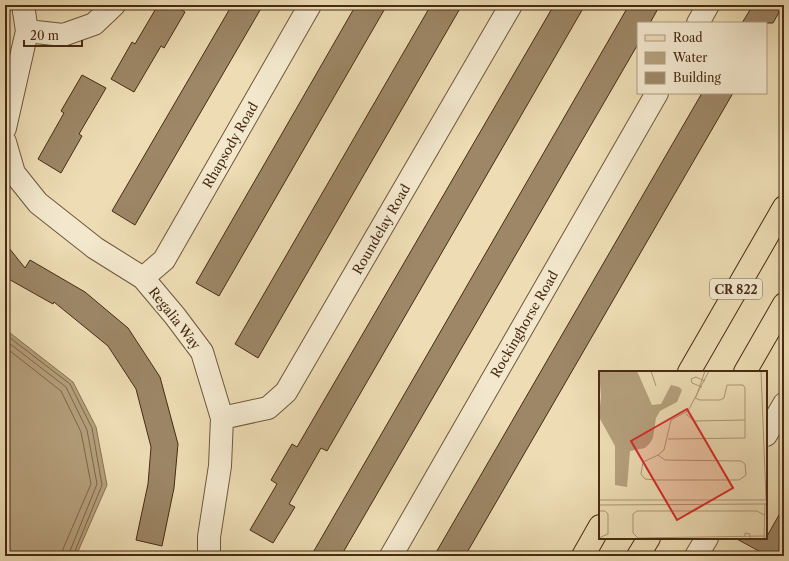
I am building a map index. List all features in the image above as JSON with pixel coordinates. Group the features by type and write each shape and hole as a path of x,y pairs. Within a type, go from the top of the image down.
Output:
{"main road":[{"name":"CR 822","path":"690,371 784,207"},
{"path":"746,371 784,304"},
{"path":"583,556 599,528"},
{"path":"638,556 648,539"}],"street":[{"path":"5,128 28,32 23,5"},
{"path":"28,32 63,35 94,24 114,5"},
{"name":"Rhapsody Road","path":"143,278 164,260 310,5"},
{"name":"Roundelay Road","path":"222,418 268,408 286,392 511,5"},
{"path":"699,22 708,5"},
{"name":"Rockinghorse Road","path":"390,556 657,94"},
{"name":"Regalia Way","path":"5,142 14,173 38,203 95,248 143,278 175,316 202,352 222,418 220,466 209,537 210,556"},
{"path":"767,434 784,404"},
{"path":"696,556 706,539"}],"water":[{"path":"5,329 73,382 96,427 107,485 76,556 5,556"}],"building":[{"path":"158,5 174,5 185,12 164,48 161,46 134,92 111,79 132,42 135,44"},
{"path":"232,5 263,5 135,225 112,211"},
{"path":"356,5 387,5 219,296 196,283"},
{"path":"431,5 462,5 258,358 235,344"},
{"path":"554,5 585,5 327,451 321,448 289,504 295,507 273,543 250,530 277,484 271,480 292,444 297,447"},
{"path":"629,5 660,5 651,22 637,22 637,46 341,556 311,556"},
{"path":"753,5 783,5 773,23 743,22"},
{"path":"82,75 106,88 79,134 82,136 61,173 38,159 64,113 61,111"},
{"path":"701,94 732,94 465,556 434,556"},
{"path":"5,243 25,268 30,260 85,292 128,328 160,377 178,444 174,488 162,546 136,540 148,484 151,447 136,389 108,346 54,302 53,304 5,277"},
{"path":"784,506 784,556 768,556 737,539 767,539 767,536"}]}
